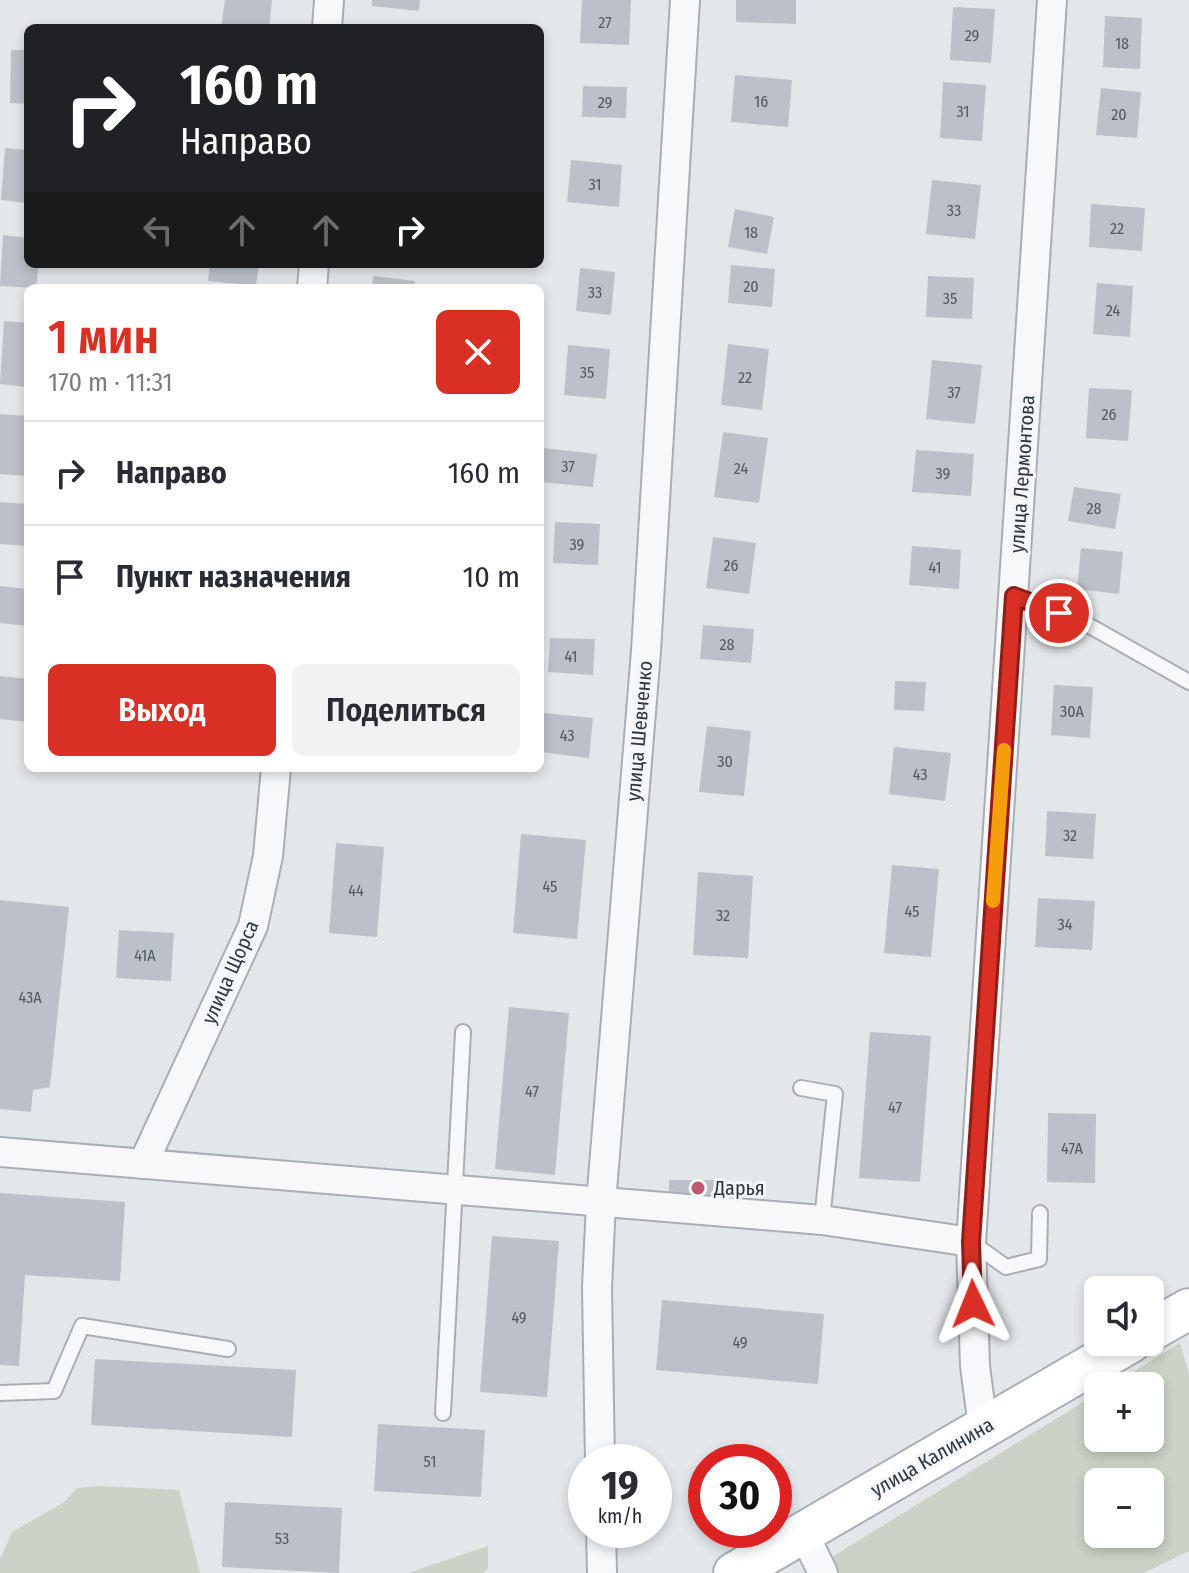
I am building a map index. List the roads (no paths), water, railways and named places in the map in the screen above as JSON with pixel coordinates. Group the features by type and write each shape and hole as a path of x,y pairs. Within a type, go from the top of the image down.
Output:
{"main road":[{"path":"1164,1323 1189,1309"},
{"name":"улица Калинина","path":"734,1573 1107,1356"}],"street":[{"path":"327,24 329,0"},
{"name":"улица Шевченко","path":"600,1444 597,1287 601,1203 646,651 685,0"},
{"name":"улица Лермонтова","path":"983,1427 975,1366 971,1242 1052,0"},
{"name":"улица Щорса","path":"143,1164 253,926 268,856 276,772"},
{"path":"0,1152 822,1220 971,1242"},
{"path":"803,1532 823,1573"},
{"path":"601,1548 602,1573"}],"lane":[{"path":"1014,596 1081,621 1189,682"},
{"path":"443,1413 463,1032"},
{"path":"801,1088 835,1094 822,1220"},
{"path":"971,1242 1006,1267 1039,1259 1040,1213"},
{"path":"0,1393 54,1391 82,1326 228,1349"}],"place":[{"name":"Дарья","path":"698,1188"}]}
